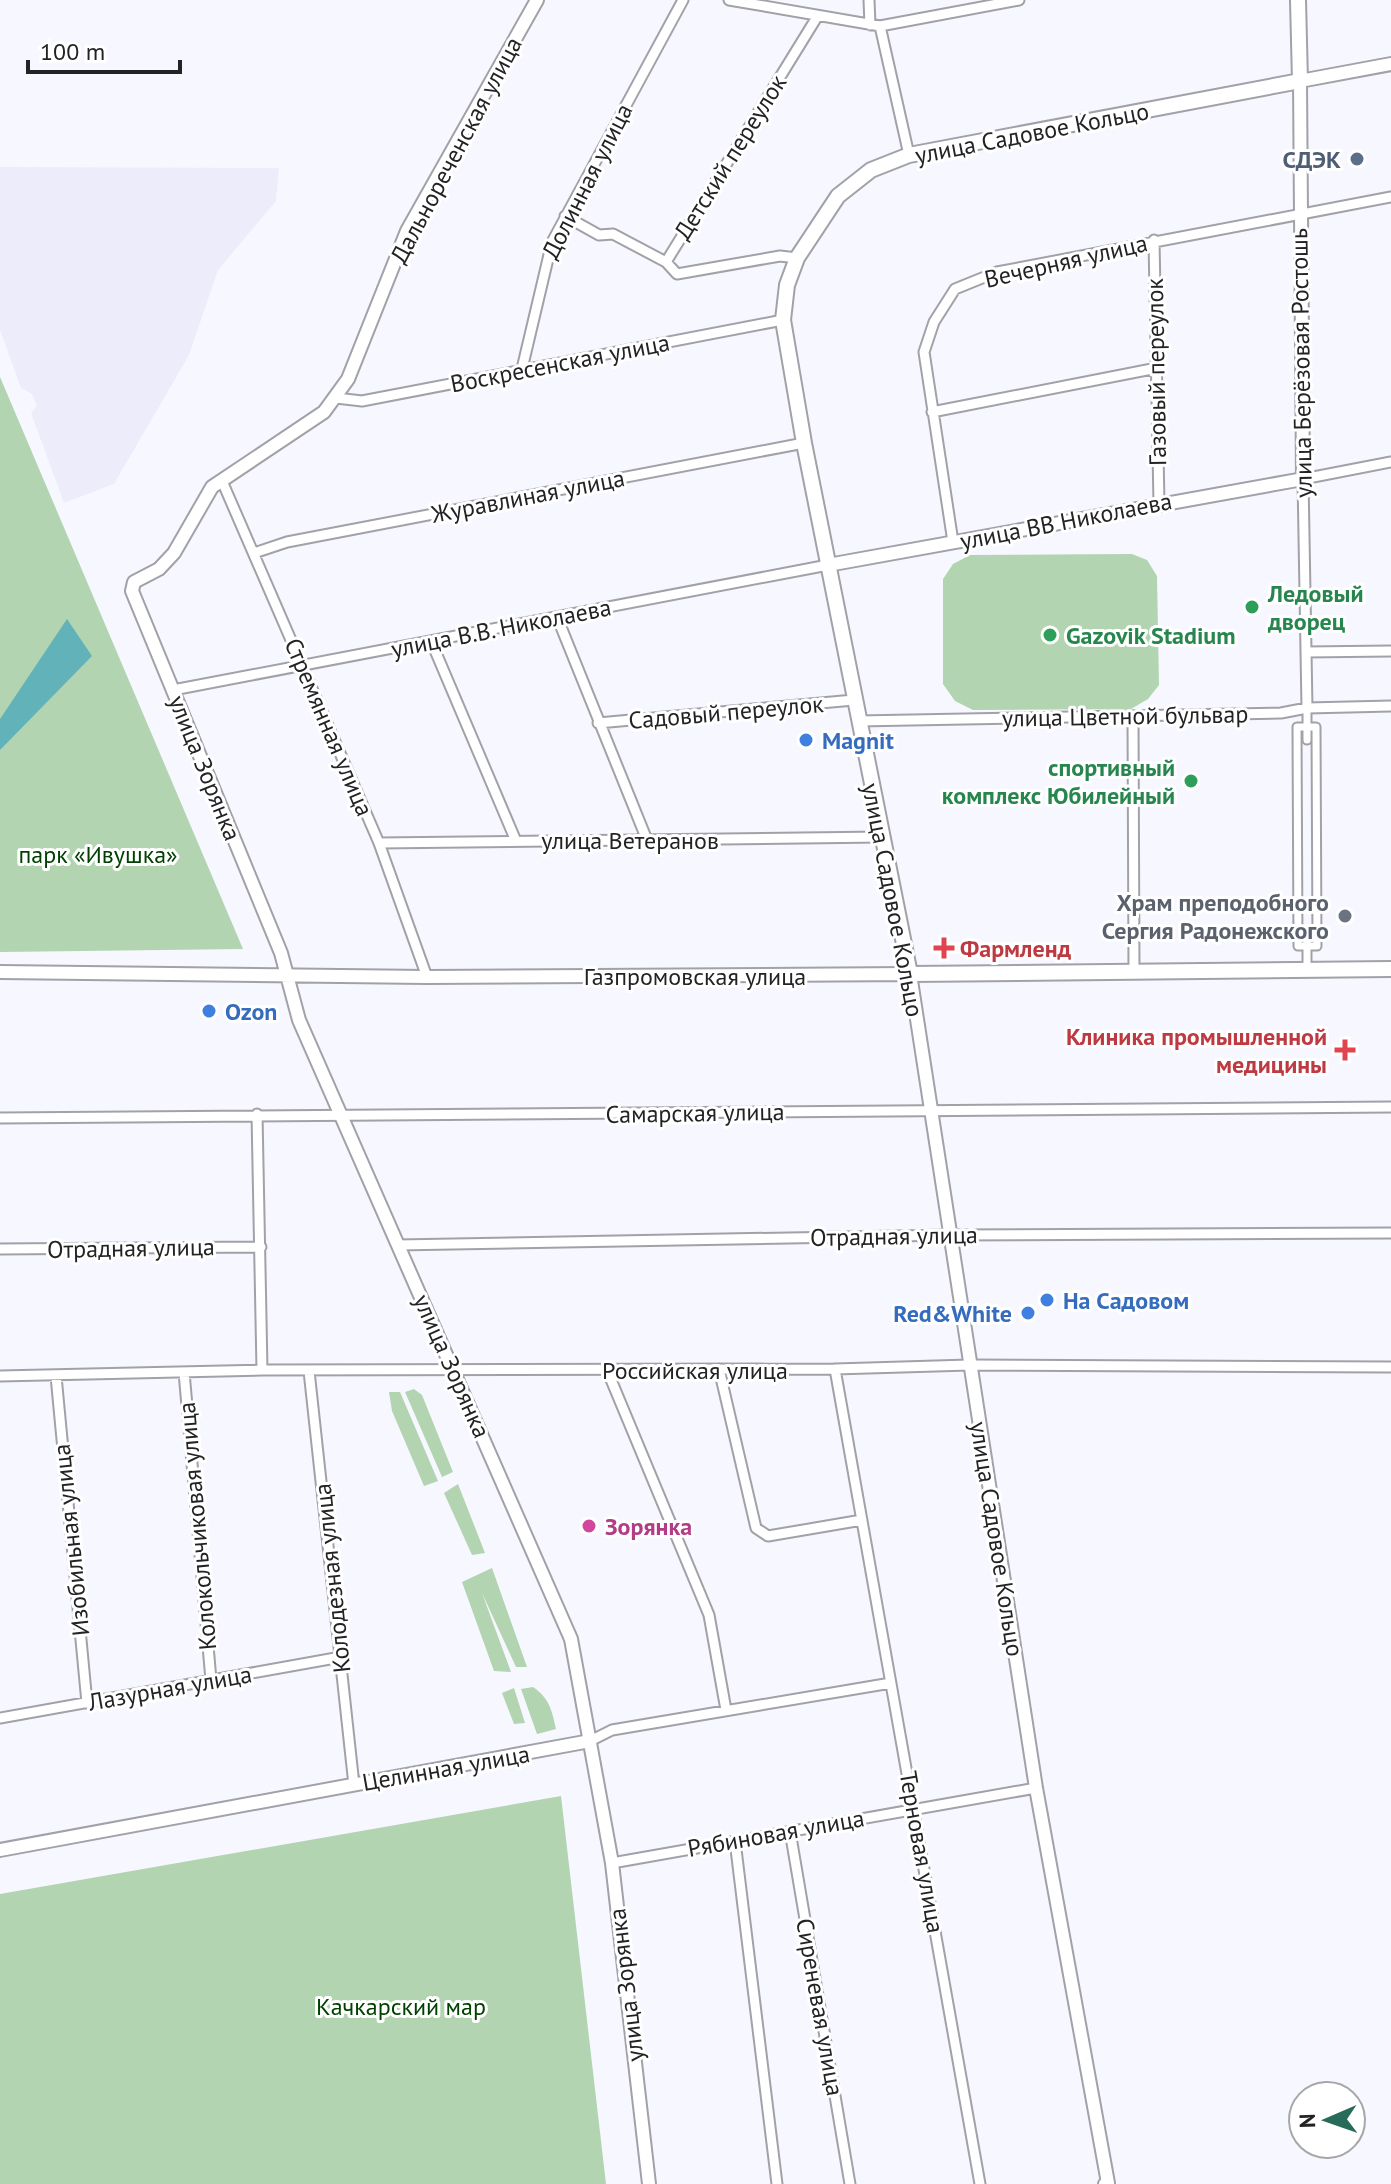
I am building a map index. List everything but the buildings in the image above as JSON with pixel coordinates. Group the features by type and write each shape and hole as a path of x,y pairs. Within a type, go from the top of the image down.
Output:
{"main road":[{"name":"улица Берёзовая Ростошь","path":"1298,0 1300,81"},
{"name":"улица Садовое Кольцо","path":"910,974 804,443 783,320 787,285 797,258 838,196 871,170 909,155 1300,81"},
{"name":"Газпромовская улица","path":"910,974 1391,969"}],"street":[{"name":"Дальнореченская улица","path":"134,582 159,569 174,553 204,495 324,412 336,398 348,379 407,231 537,0"},
{"name":"Долинная улица","path":"521,373 543,268 565,216 683,0"},
{"path":"729,0 875,25 1019,0"},
{"path":"869,0 909,155"},
{"name":"Детский переулок","path":"797,258 780,256 677,274 666,262 817,17"},
{"name":"улица Садовое Кольцо","path":"1300,81 1391,64"},
{"name":"улица Берёзовая Ростошь","path":"1300,81 1299,215 1307,727 1311,740"},
{"name":"Вечерняя улица","path":"953,542 924,352 934,322 955,289 997,272 1391,197"},
{"path":"565,216 599,235 613,234 666,262"},
{"name":"Газовый переулок","path":"1154,240 1159,504"},
{"name":"Воскресенская улица","path":"336,398 362,401 521,373 783,320"},
{"path":"932,412 1157,368"},
{"name":"Журавлиная улица","path":"254,553 287,542 804,443"},
{"path":"1303,479 1391,462"},
{"name":"улица ВВ Николаева","path":"828,565 1303,479"},
{"name":"Стремянная улица","path":"222,481 379,843 427,977"},
{"name":"улица В.В. Николаева","path":"173,690 828,565"},
{"name":"улица Зорянка","path":"134,582 132,591 281,953 299,1020 571,1639 612,1863 649,2184"},
{"path":"557,617 647,840"},
{"path":"431,641 516,841"},
{"path":"1306,652 1391,651"},
{"name":"Садовый переулок","path":"598,723 854,700"},
{"name":"улица Цветной бульвар","path":"858,721 1281,713 1307,708 1391,706"},
{"path":"1133,716 1134,971"},
{"path":"1297,740 1311,740 1316,780 1317,946 1298,946 1302,934 1298,895 1297,825 1297,740 1297,727 1307,727"},
{"path":"1297,780 1316,780"},
{"path":"1297,801 1316,801"},
{"path":"1297,825 1316,825"},
{"name":"улица Ветеранов","path":"379,843 882,837"},
{"path":"1298,851 1316,851"},
{"path":"1298,874 1316,873"},
{"path":"1298,895 1316,895"},
{"path":"1302,934 1317,934"},
{"path":"1307,946 1307,970"},
{"name":"Газпромовская улица","path":"0,972 427,977 910,974"},
{"name":"улица Садовое Кольцо","path":"910,974 1036,1788 1107,2184"},
{"name":"Самарская улица","path":"0,1118 1391,1107"},
{"path":"257,1114 262,1370"},
{"name":"Отрадная улица","path":"397,1245 951,1235 1391,1233"},
{"name":"Отрадная улица","path":"0,1249 261,1247"},
{"name":"Российская улица","path":"0,1376 262,1370 835,1369 969,1365 1391,1367"},
{"path":"719,1369 756,1528 768,1536 862,1520"},
{"name":"Терновая улица","path":"835,1369 980,2184"},
{"path":"607,1370 709,1615 726,1710"},
{"name":"Колодезная улица","path":"309,1371 354,1785"},
{"name":"Колокольчиковая улица","path":"184,1372 211,1680"},
{"name":"Изобильная улица","path":"56,1376 87,1703"},
{"name":"Лазурная улица","path":"0,1718 341,1657"},
{"name":"Целинная улица","path":"0,1850 590,1741 612,1730 891,1683"},
{"name":"Рябиновая улица","path":"612,1863 1036,1788"},
{"name":"Сиреневая улица","path":"790,1831 850,2184"},
{"path":"735,1841 777,2184"}],"shaded area":[{"path":"0,167 279,168 276,201 218,270 189,355 114,484 64,503 31,413 37,406 32,394 21,388 0,330"}],"green space":[{"name":"парк «Ивушка»","path":"0,377 243,949 0,952"},
{"name":"Gazovik Stadium","path":"1132,554 1147,560 1157,576 1159,685 1148,699 1131,709 973,710 955,701 943,684 943,579 953,564 970,555"},
{"path":"414,1389 422,1395 453,1472 442,1477 405,1392"},
{"path":"389,1392 400,1392 438,1481 424,1486 392,1411"},
{"path":"458,1484 485,1553 472,1555 444,1493"},
{"path":"492,1568 527,1667 516,1667 482,1593 511,1672 494,1671 462,1582"},
{"path":"533,1687 549,1705 556,1729 537,1734 521,1689"},
{"path":"514,1688 525,1723 514,1724 502,1693"},
{"name":"Качкарский мар","path":"561,1796 606,2184 0,2184 0,1894"}],"water":[{"path":"67,619 92,656 0,750 0,719"}],"place":[{"name":"СДЭК","path":"1357,159"},
{"name":"Ледовый дворец","path":"1252,607"},
{"name":"Gazovik Stadium","path":"1050,635"},
{"name":"Magnit","path":"806,740"},
{"name":"спортивный комплекс Юбилейный","path":"1191,781"},
{"name":"Храм преподобного Сергия Радонежского","path":"1345,916"},
{"name":"Фармленд","path":"944,948"},
{"name":"Ozon","path":"209,1011"},
{"name":"Клиника промышленной медицины","path":"1345,1050"},
{"name":"На Садовом","path":"1047,1300"},
{"name":"Red&White","path":"1028,1313"},
{"name":"Зорянка","path":"589,1526"}]}
